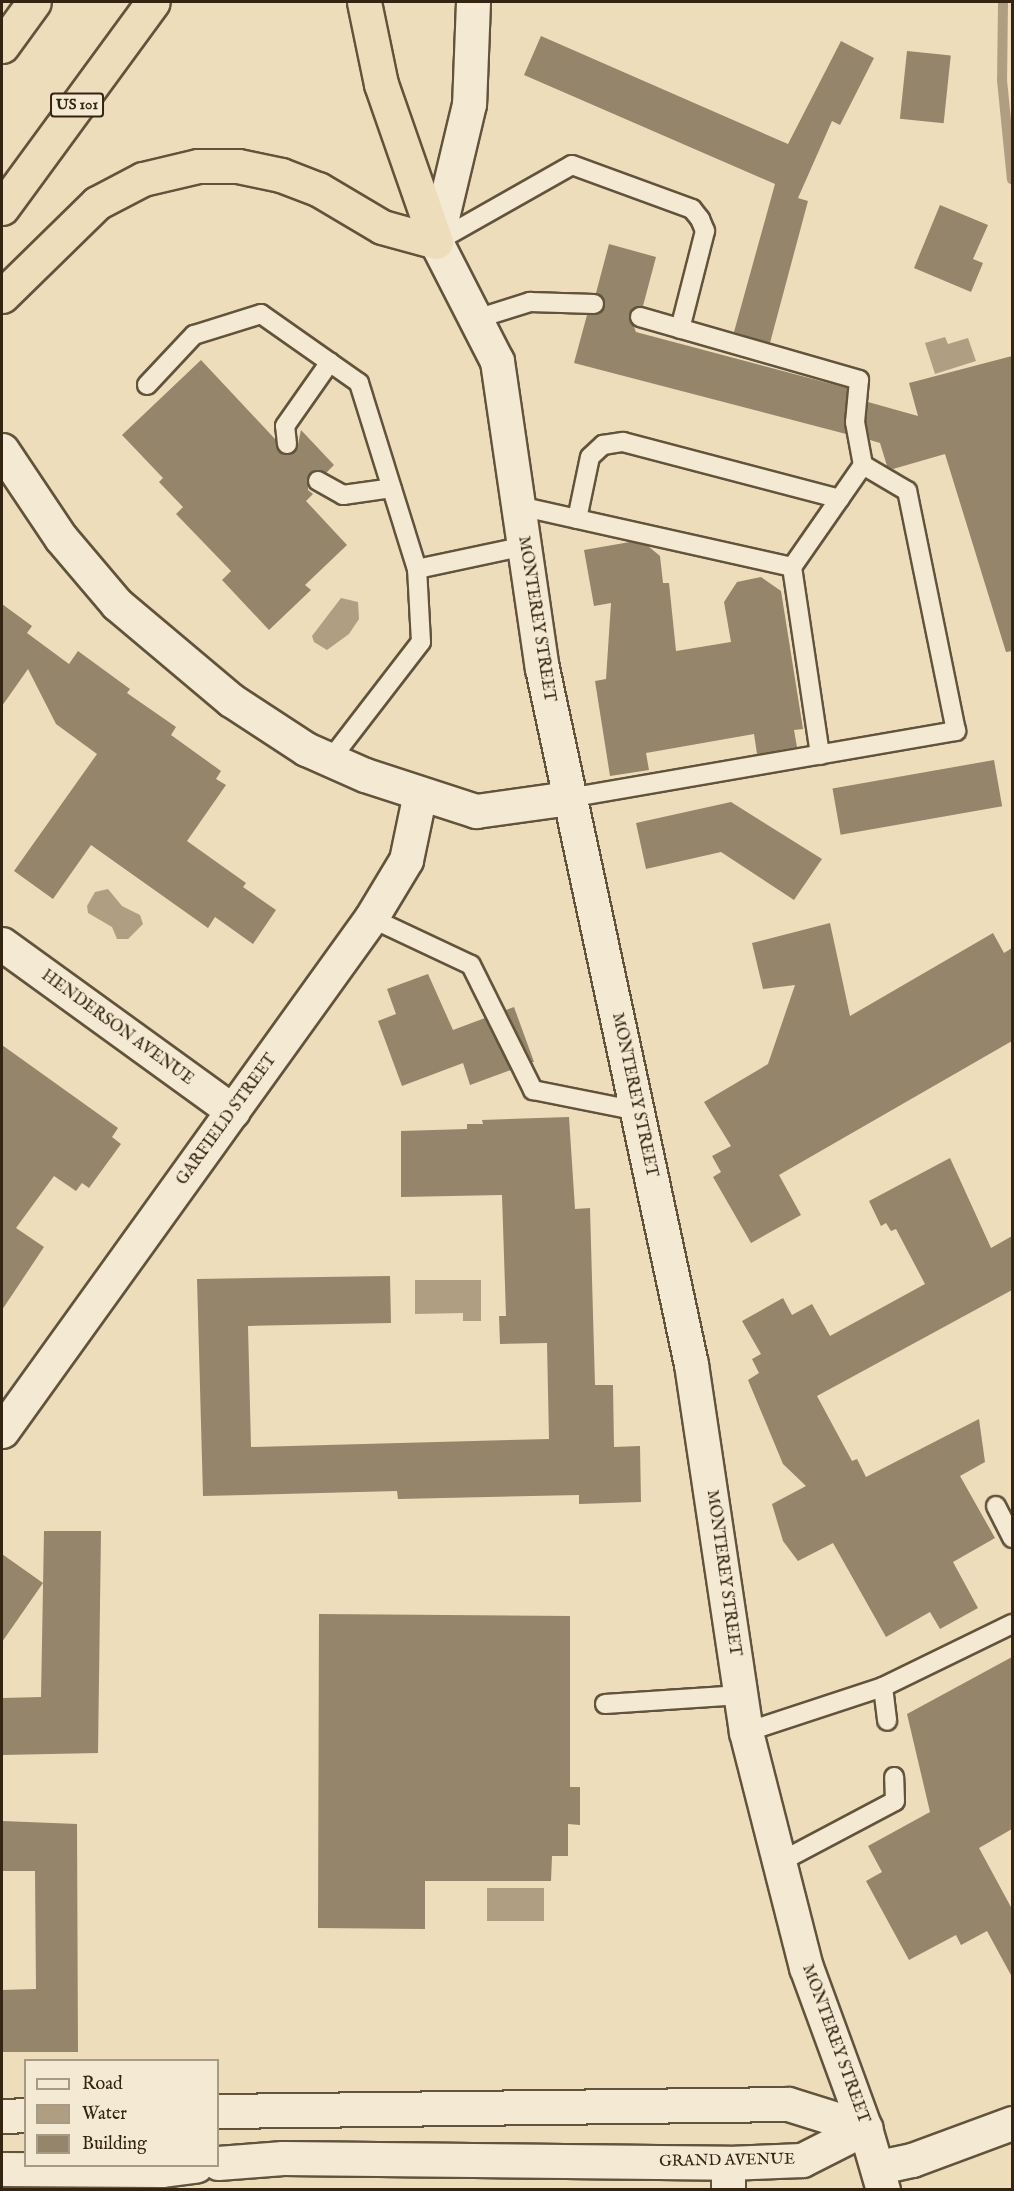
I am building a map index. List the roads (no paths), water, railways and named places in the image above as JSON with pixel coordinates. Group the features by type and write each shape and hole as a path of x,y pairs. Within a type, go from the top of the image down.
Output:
{"highway":[{"path":"2,46 34,2"},
{"name":"US 101","path":"2,208 153,2"},
{"path":"364,2 381,84 436,242"},
{"path":"2,296 97,203 143,179 198,166 238,166 281,175 318,189 382,227 436,242"}],"street":[{"path":"436,242 469,104 473,2"},
{"name":"MONTEREY STREET","path":"436,242 497,361 542,668 568,798 692,1364 746,1732 806,1967 881,2178"},
{"path":"2,450 61,538 117,604 231,700 330,760 476,811 568,798"},
{"name":"GARFIELD STREET","path":"2,1431 371,918 406,860 420,792"},
{"name":"HENDERSON AVENUE","path":"2,944 233,1111"},
{"path":"219,2111 788,2104 865,2128"},
{"path":"2,2116 24,2115"},
{"path":"881,2178 912,2160 1012,2123"},
{"name":"GRAND AVENUE","path":"219,2163 283,2158 423,2158 728,2176 802,2160 865,2128"},
{"path":"2,2169 160,2175 192,2167"}],"lane":[{"path":"436,242 572,165 692,209 705,231 680,328"},
{"path":"476,319 530,302 594,304"},
{"path":"147,385 194,335 261,314 359,383 417,569 421,642 330,760"},
{"path":"640,317 859,380 855,422 863,465 792,567 820,755"},
{"path":"287,444 285,426 330,362"},
{"path":"577,519 590,458 603,445 623,442 840,499"},
{"path":"568,798 956,731 907,491 863,465"},
{"path":"318,481 343,495 392,488"},
{"path":"519,506 792,567"},
{"path":"417,569 525,546"},
{"path":"371,918 471,965 532,1090 638,1111"},
{"path":"996,1506 1012,1538"},
{"path":"746,1732 883,1687 1012,1624"},
{"path":"883,1687 887,1721"},
{"path":"605,1704 741,1695"},
{"path":"778,1863 895,1801 894,1777"}],"water":[{"path":"945,337 948,344 968,338 976,361 935,374 925,343"},
{"path":"341,598 358,602 359,619 349,634 327,650 314,642 312,636"},
{"path":"108,889 122,906 140,915 143,924 128,939 117,939 112,927 88,913 87,906 95,892"},
{"path":"415,1280 481,1280 481,1321 463,1321 463,1313 415,1314"},
{"path":"487,1888 544,1888 544,1921 487,1921"}],"waterway":[{"path":"1003,2 1002,80 1012,180"}]}
